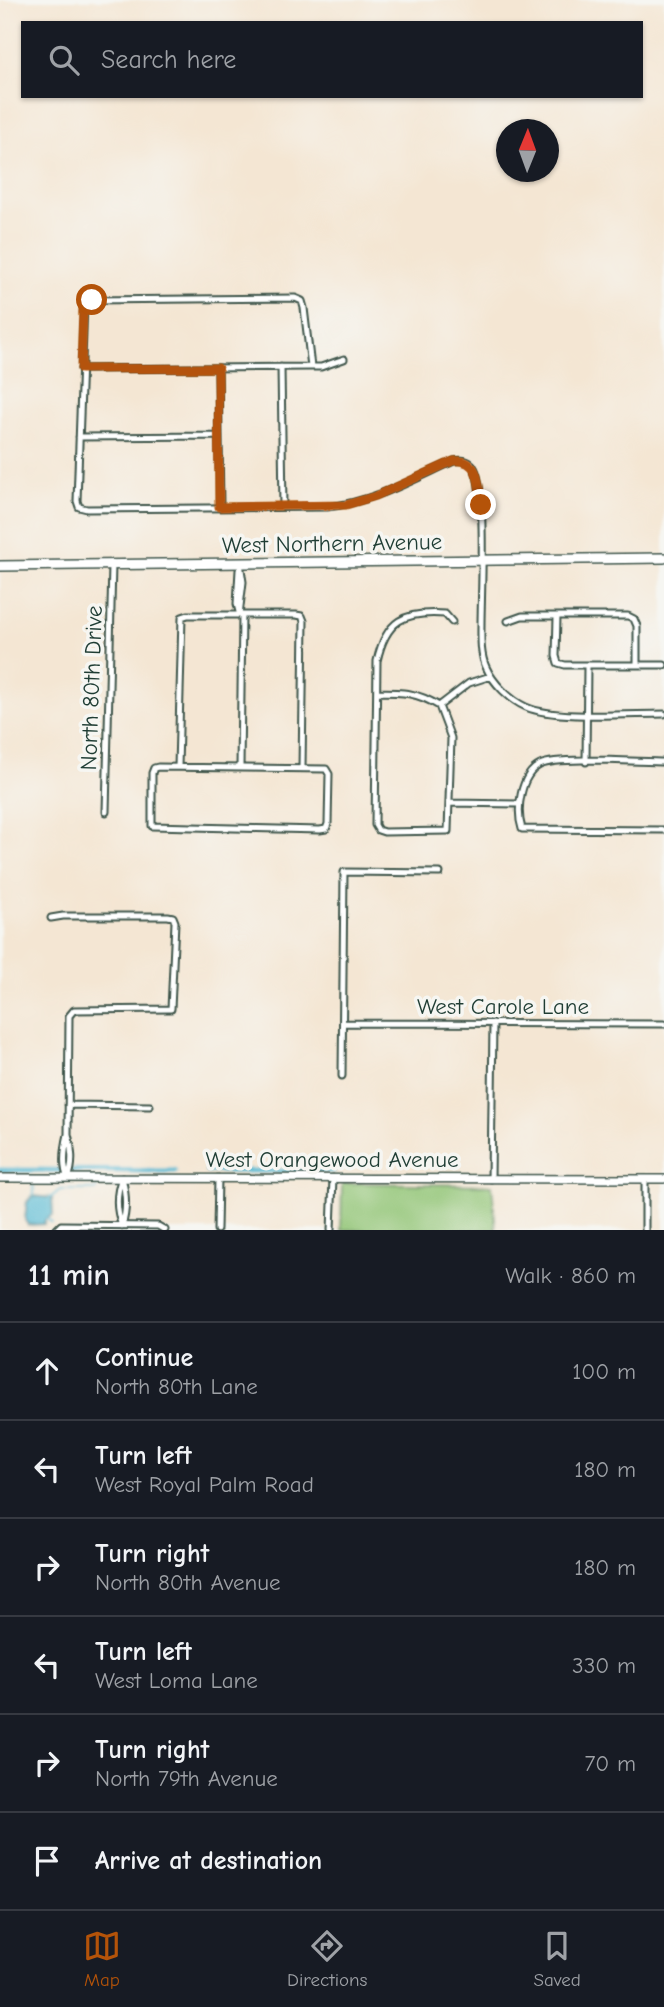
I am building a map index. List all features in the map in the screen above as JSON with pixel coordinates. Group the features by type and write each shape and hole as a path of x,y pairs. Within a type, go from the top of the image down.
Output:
{"main road":[{"name":"West Northern Avenue","path":"0,566 664,558"}],"street":[{"path":"310,367 309,334 302,301 295,298 92,300 84,303 77,501 79,507 327,507 364,501 453,461 464,460 472,464 479,488 481,639 484,664 491,676 503,691 526,707 549,713 664,714"},
{"path":"81,369 321,367 344,359"},
{"path":"281,367 283,507"},
{"path":"218,368 219,507"},
{"path":"79,437 218,436"},
{"path":"240,563 240,767"},
{"name":"North 80th Drive","path":"106,812 112,565"},
{"path":"377,692 415,694 439,706 451,738 448,831 384,832 378,830 375,825 377,661 381,643 389,628 405,617 427,613 445,614 452,621"},
{"path":"178,767 182,617 241,615 302,616 302,768"},
{"path":"508,621 522,616 628,616 635,619 637,626 637,664"},
{"path":"557,617 558,663 565,666 664,665"},
{"path":"586,762 587,666"},
{"path":"439,706 469,683 491,676"},
{"path":"664,762 559,761 539,766 524,786 519,804 522,829 664,830"},
{"path":"240,767 326,769 329,774 326,829 152,826 154,768 240,767"},
{"path":"450,803 519,804"},
{"path":"342,1076 344,873 440,873"},
{"path":"51,918 173,917 175,922 172,1009 70,1012 68,1016 68,1172"},
{"name":"West Carole Lane","path":"343,1023 664,1024"},
{"path":"491,1179 493,1023"},
{"path":"68,1105 150,1106"},
{"name":"West Orangewood Avenue","path":"0,1178 68,1172 122,1178 664,1179"},
{"path":"122,1178 125,1189 121,1202 125,1217 122,1226"},
{"path":"217,1230 218,1178"},
{"path":"331,1230 333,1178"},
{"path":"645,1179 645,1230"},
{"path":"56,1229 61,1225 164,1229"}],"green space":[{"path":"342,1183 492,1185 496,1230 341,1230"}],"water":[{"path":"32,1196 52,1198 53,1215 45,1220 44,1224 28,1225 25,1220 27,1202"}],"waterway":[{"path":"0,1170 175,1171"},
{"path":"207,1171 333,1171"},
{"path":"33,1183 34,1195"},
{"path":"49,1199 60,1190 97,1190 97,1183"},
{"path":"47,1219 52,1223"}],"route":[{"path":"92,300 84,303 81,369 218,368 219,507 346,505 364,501 453,461 464,460 472,464 476,474 481,505"}]}
